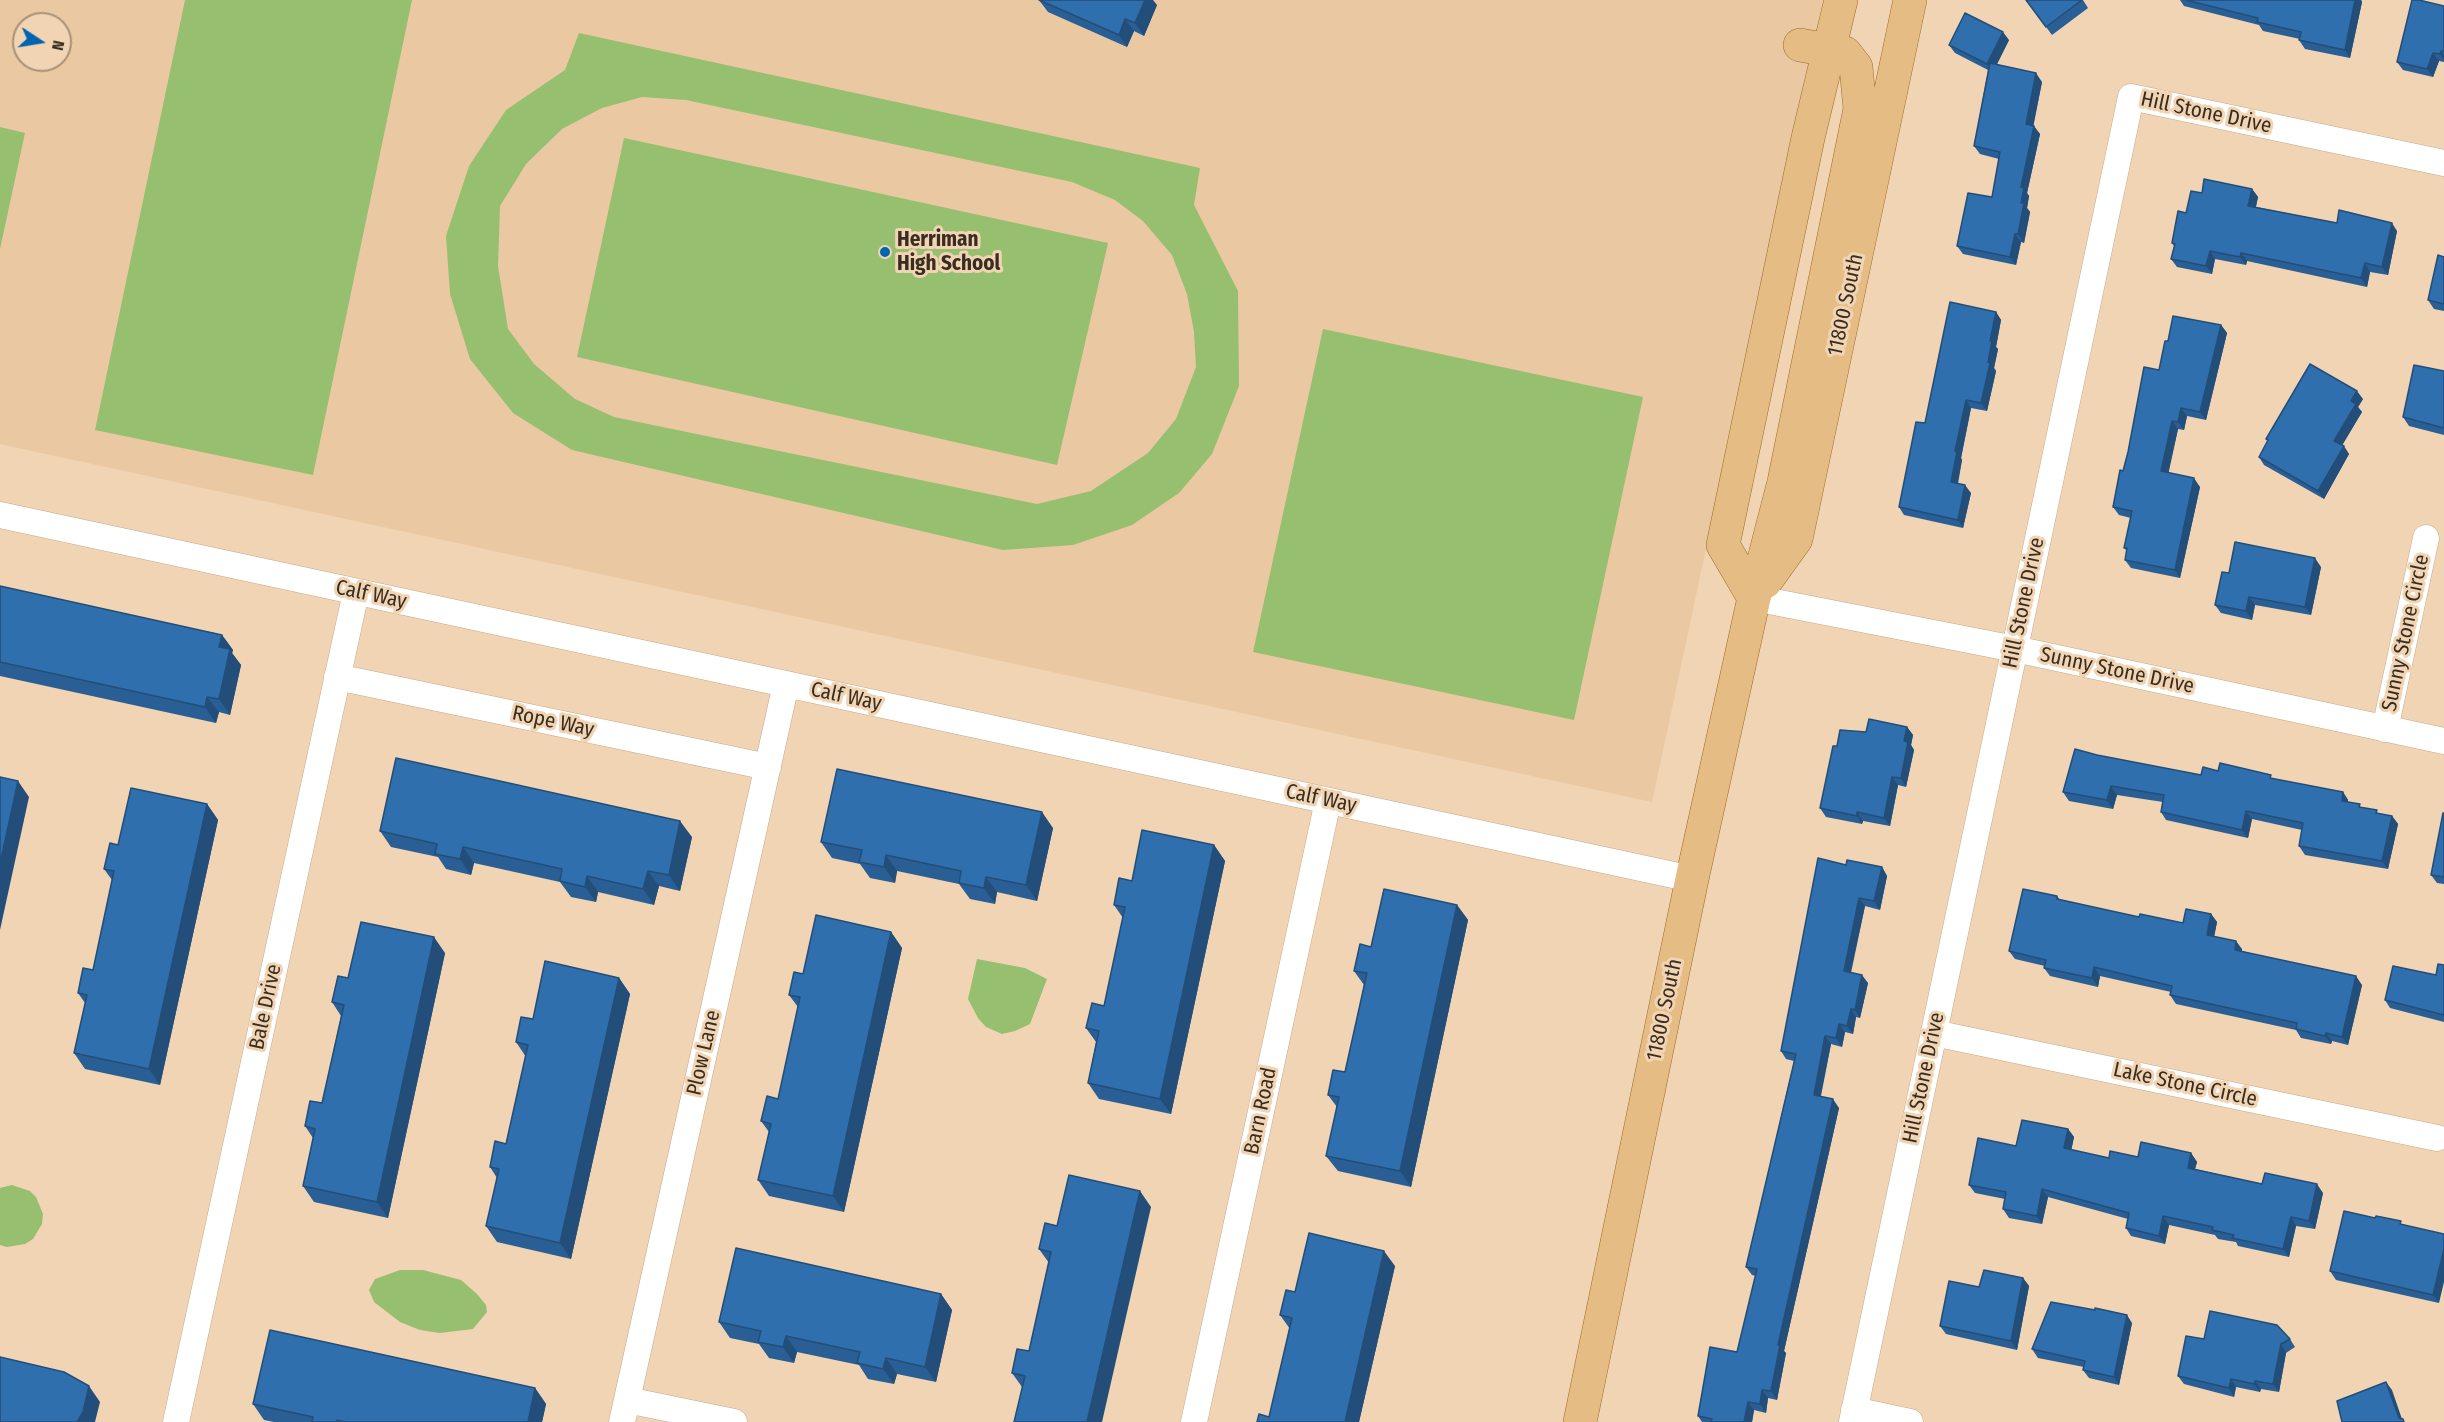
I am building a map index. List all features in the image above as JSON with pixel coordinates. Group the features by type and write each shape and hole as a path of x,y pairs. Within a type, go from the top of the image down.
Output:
{"main road":[{"path":"1754,598 1723,545 1808,138 1814,48 1841,0"},
{"name":"11800 South","path":"1580,1422 1692,879 1754,598 1796,539 1910,0"},
{"path":"1754,598 1784,482 1860,109 1856,67 1845,53 1814,48"},
{"path":"1789,101 1803,117 1808,138"}],"street":[{"name":"Hill Stone Drive","path":"1853,1416 2131,97 2444,163"},
{"name":"Calf Way","path":"0,515 1692,879"},
{"name":"Sunny Stone Circle","path":"2385,729 2426,538"},
{"name":"Bale Drive","path":"176,1422 356,592"},
{"name":"Sunny Stone Drive","path":"1754,598 2015,649 2444,741"},
{"name":"Rope Way","path":"337,677 768,767"},
{"name":"Plow Lane","path":"625,1411 786,684"},
{"name":"Barn Road","path":"1194,1422 1328,801"},
{"name":"Lake Stone Circle","path":"1934,1033 2437,1138"},
{"path":"625,1411 734,1422"},
{"path":"1853,1416 1910,1422"}],"shaded area":[{"name":"Herriman High School","path":"0,0 1823,0 1652,802 0,444"}],"green space":[{"path":"185,0 412,0 313,475 95,430"},
{"path":"579,33 1200,168 1194,205 1238,291 1239,386 1212,454 1179,493 1132,525 1073,545 1003,550 572,450 513,413 470,359 450,294 446,236 469,166 506,110 565,70","holes":["642,97 686,100 1072,182 1115,200 1143,221 1172,255 1187,294 1194,332 1196,367 1176,419 1148,453 1091,491 1037,504 614,417 575,399 534,364 508,329 498,266 500,206 526,164 562,129 602,108"]},
{"path":"0,127 25,133 0,249"},
{"path":"624,138 1108,243 1057,465 577,357"},
{"path":"1323,329 1643,397 1574,720 1253,652"},
{"path":"977,959 1025,968 1047,979 1030,1024 1002,1034 986,1027 978,1018 968,999"},
{"path":"12,1185 30,1191 36,1197 43,1214 42,1224 33,1239 25,1244 7,1247 0,1245 0,1188"},
{"path":"400,1270 423,1270 461,1280 486,1305 487,1312 473,1329 440,1333 420,1330 400,1322 374,1302 369,1290 375,1279"}],"building":[{"path":"1039,0 1145,0 1135,23 1125,19 1119,35"},
{"path":"2026,0 2082,0 2046,27"},
{"path":"2186,0 2355,0 2345,50 2299,40 2301,32 2257,22 2258,18"},
{"path":"2412,0 2444,6 2444,51 2440,54 2433,53 2427,69 2397,62"},
{"path":"1965,13 2003,32 1987,64 1949,45"},
{"path":"1990,63 2036,73 2026,124 2034,126 2021,187 2024,188 2021,203 2024,203 2018,234 2015,234 2010,257 1957,246 1968,193 1992,197 2000,152 1974,146"},
{"path":"2204,179 2252,189 2248,206 2337,223 2339,210 2392,223 2382,267 2365,263 2361,278 2241,253 2240,257 2210,251 2206,266 2171,259 2178,211 2186,213 2191,191 2202,193"},
{"path":"2438,255 2444,257 2444,304 2428,300"},
{"path":"1950,302 1996,312 1990,341 1992,341 1988,362 1990,363 1981,403 1966,400 1955,451 1957,452 1951,482 1965,485 1958,520 1899,507 1916,422 1925,423"},
{"path":"2173,316 2221,325 2200,412 2181,408 2178,422 2172,421 2161,471 2194,478 2175,570 2125,560 2127,548 2124,548 2132,511 2113,507 2120,470 2123,471 2128,452 2144,367 2159,370"},
{"path":"2310,364 2357,391 2351,401 2356,404 2334,441 2344,446 2318,491 2259,457 2268,440 2266,439"},
{"path":"2414,365 2444,371 2444,428 2403,417"},
{"path":"2235,542 2315,558 2305,607 2249,597 2246,611 2215,605 2222,572 2229,573"},
{"path":"0,586 222,635 219,647 230,649 219,699 207,697 205,707 0,662"},
{"path":"1869,719 1907,727 1904,741 1908,742 1901,778 1892,777 1884,818 1857,812 1857,816 1820,808 1833,746 1837,746 1840,730 1866,732"},
{"path":"2075,749 2201,775 2203,767 2218,771 2220,763 2271,775 2270,778 2343,792 2342,801 2360,804 2359,807 2377,810 2376,813 2392,816 2382,861 2299,846 2303,823 2246,811 2242,830 2161,812 2164,795 2111,786 2107,800 2063,792"},
{"path":"396,758 680,821 669,875 648,871 643,889 587,876 585,887 560,881 562,869 463,847 460,859 435,854 437,844 380,831"},
{"path":"837,769 1042,812 1026,885 986,877 984,888 959,883 961,871 886,855 884,867 859,862 862,850 821,842"},
{"path":"0,777 18,781 0,864"},
{"path":"131,788 207,804 149,1069 74,1053 87,995 78,993 83,968 93,970 114,871 104,869 110,843 118,845"},
{"path":"2444,813 2444,877 2431,875"},
{"path":"1142,830 1214,845 1160,1099 1088,1083 1099,1031 1086,1028 1092,1003 1104,1006 1125,907 1114,905 1119,878 1132,881"},
{"path":"1818,858 1846,865 1847,860 1882,867 1874,901 1859,898 1844,971 1862,975 1855,1010 1851,1009 1847,1026 1839,1024 1836,1038 1825,1036 1814,1095 1833,1099 1778,1345 1780,1345 1771,1391 1762,1390 1760,1404 1748,1402 1744,1422 1711,1422 1712,1419 1698,1416 1710,1347 1737,1352 1757,1269 1746,1267 1796,1054 1781,1051"},
{"path":"1384,889 1457,905 1400,1171 1326,1156 1339,1097 1328,1095 1333,1070 1345,1072 1367,973 1354,971 1360,944 1371,947"},
{"path":"2023,889 2139,917 2140,914 2183,923 2186,909 2211,914 2207,935 2236,941 2235,950 2356,976 2342,1037 2326,1033 2325,1036 2296,1029 2297,1023 2170,995 2172,986 2094,967 2092,978 2044,968 2046,960 2009,951"},
{"path":"816,915 891,932 833,1196 758,1180 771,1124 761,1121 767,1096 778,1099 800,997 789,995 794,972 803,974"},
{"path":"361,922 434,937 377,1202 303,1186 315,1129 305,1126 310,1101 322,1103 344,1005 332,1002 338,976 348,978"},
{"path":"545,961 619,978 560,1243 486,1226 499,1169 490,1167 495,1141 506,1144 528,1045 516,1042 521,1017 533,1019"},
{"path":"2438,964 2444,965 2444,1015 2385,1000 2393,966 2436,975"},
{"path":"2022,1120 2068,1129 2064,1148 2109,1158 2110,1151 2138,1157 2141,1142 2191,1153 2188,1168 2262,1184 2265,1173 2317,1184 2309,1221 2291,1217 2283,1249 2232,1238 2234,1235 2212,1230 2213,1227 2163,1216 2159,1236 2126,1228 2129,1213 2042,1189 2037,1216 2003,1209 2006,1192 1969,1185 1978,1138 2016,1146"},
{"path":"1069,1175 1140,1191 1087,1422 1014,1422 1025,1376 1012,1373 1017,1349 1029,1351 1051,1252 1039,1249 1045,1223 1057,1226"},
{"path":"2344,1211 2401,1221 2400,1224 2444,1234 2444,1249 2433,1295 2330,1271"},
{"path":"1309,1233 1384,1251 1345,1422 1257,1422 1259,1414 1269,1417 1292,1318 1280,1315 1286,1290 1295,1292"},
{"path":"736,1248 941,1294 925,1367 886,1358 883,1369 857,1363 860,1352 786,1336 783,1347 758,1342 761,1331 719,1322"},
{"path":"1984,1270 2023,1278 2011,1341 1940,1326 1949,1281 1979,1287"},
{"path":"2051,1302 2127,1315 2114,1377 2083,1370 2085,1361 2032,1349"},
{"path":"2210,1311 2277,1325 2290,1339 2281,1344 2273,1384 2255,1381 2254,1384 2231,1379 2229,1388 2178,1376 2186,1336 2204,1339"},
{"path":"270,1330 535,1388 528,1422 345,1422 337,1420 337,1422 312,1422 313,1417 253,1404"},
{"path":"0,1357 64,1372 89,1386 83,1412 77,1422 0,1422"},
{"path":"2386,1382 2399,1418 2404,1422 2342,1422 2337,1401"}],"place":[{"name":"Herriman High School","path":"885,252"}]}
